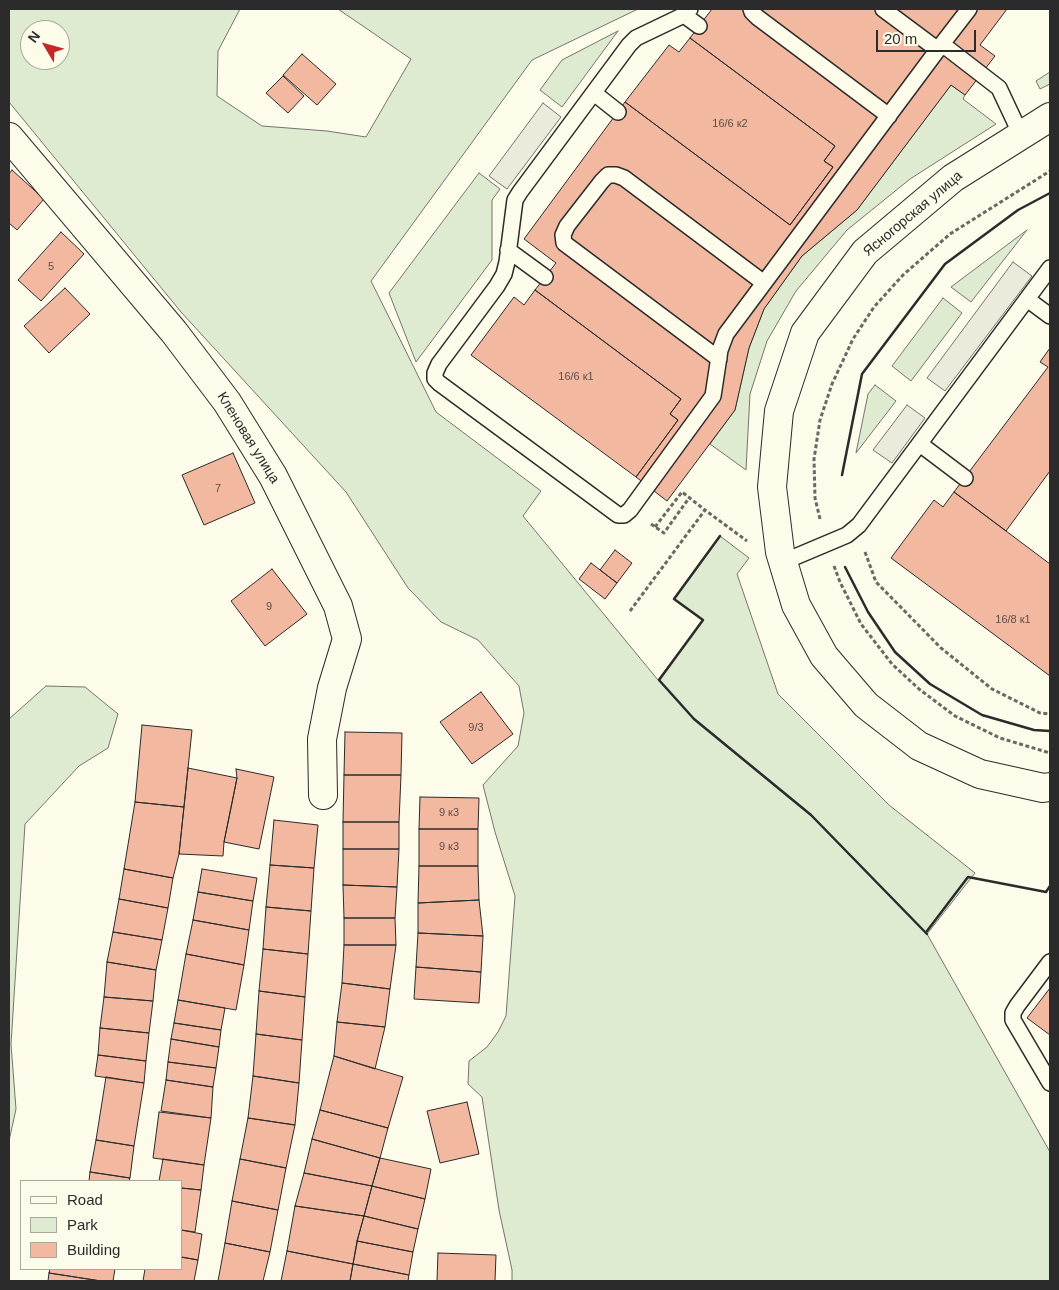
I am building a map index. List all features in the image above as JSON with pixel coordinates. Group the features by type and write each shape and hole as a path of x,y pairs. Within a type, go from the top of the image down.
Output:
{"street":[{"name":"Ясногорская улица","path":"1050,116 953,178 865,252 805,333 779,411 772,487 780,552 796,605 824,656 866,705 919,746 980,774 1043,788 1050,787"},
{"name":"Кленовая улица","path":"9,137 174,332 227,402 274,476 338,606 347,639 332,688 322,739 323,795"}],"lane":[{"path":"751,9 757,17 889,116"},
{"path":"883,9 999,88 1021,135"},
{"path":"699,26 687,12 636,38 594,93 515,200 504,274 439,364 435,373 436,379 618,515 624,515 630,510 708,405 713,396 722,342 726,334 969,9"},
{"path":"594,93 618,112"},
{"path":"719,359 564,243 563,235 567,226 602,180 608,175 616,174 624,178 764,283"},
{"path":"508,250 545,278"},
{"path":"783,562 847,535 856,528 1050,268"},
{"path":"1027,299 1050,316"},
{"path":"920,444 965,478"},
{"path":"1050,962 1017,1006 1012,1020 1050,1083"}],"path":[{"path":"656,527 682,492 749,542"},
{"path":"664,533 690,498"},
{"path":"630,611 705,510"},
{"path":"856,528 876,582 941,648 992,689 1040,713 1050,714"}],"green space":[{"path":"9,9 240,9 218,51 217,96 262,126 327,131 366,137 411,59 338,9 638,9 532,60 371,281 436,412 541,491 523,516 658,680 703,620 674,599 720,536 749,558 737,574 778,694 889,805 975,873 927,934 1050,1152 1050,1281 512,1281 512,1270 499,1210 482,1097 468,1084 469,1061 487,1047 498,1032 506,1016 515,896 483,785 518,746 524,713 519,686 478,640 441,622 408,588 346,492 181,312 9,102"},
{"path":"618,31 562,107 540,90 562,60"},
{"path":"1050,72 1050,84 1040,89 1036,81"},
{"path":"951,85 965,95 963,99 996,124 910,179 847,230 796,291 767,341 750,394 746,470 710,444 735,410 749,348 764,309 802,256 857,210"},
{"path":"479,173 500,189 492,200 492,260 416,362 389,293"},
{"path":"1027,230 971,302 951,287"},
{"path":"943,298 962,313 911,381 892,366"},
{"path":"875,385 896,401 856,453 868,394"},
{"path":"46,686 85,687 118,714 108,748 79,766 25,824 11,1044 16,1109 9,1141 9,719"}],"shaded area":[{"path":"543,103 561,117 507,189 489,176"},
{"path":"1013,262 1032,276 945,391 927,378"},
{"path":"907,405 925,418 892,463 873,450"}],"building":[{"path":"712,9 1007,9 980,45 995,56 965,95 951,85 857,210 802,256 764,309 749,348 735,410 667,501 636,477 678,420 670,414 681,399 535,290 556,263 524,239 625,102 790,225 833,167 824,161 835,146 690,38"},
{"path":"690,38 835,146 824,161 833,167 790,225 625,102 669,45 679,52"},
{"path":"302,54 336,84 317,105 283,75"},
{"path":"283,76 304,96 288,113 266,93"},
{"path":"12,170 44,199 17,230 9,223 9,174"},
{"path":"61,232 84,254 41,301 18,280"},
{"path":"65,288 90,314 49,353 24,326"},
{"path":"535,290 681,399 670,414 678,420 636,477 471,355 514,297 524,305"},
{"path":"1050,348 1050,471 1006,531 954,492 1048,367 1040,362"},
{"path":"233,453 255,503 204,525 182,475"},
{"path":"954,492 1050,564 1050,676 891,558 934,500 943,507"},
{"path":"615,550 632,563 617,583 600,570"},
{"path":"591,563 617,583 605,599 579,579"},
{"path":"272,569 307,614 265,646 231,601"},
{"path":"481,692 513,734 472,764 440,722"},
{"path":"142,725 192,730 184,807 135,802"},
{"path":"345,732 402,733 401,775 344,775"},
{"path":"188,768 237,778 223,856 179,854"},
{"path":"236,769 274,777 259,849 224,842 237,778"},
{"path":"344,775 401,775 399,822 343,822"},
{"path":"420,797 479,798 478,829 419,829"},
{"path":"135,802 184,807 179,854 173,878 124,869"},
{"path":"274,820 318,825 314,868 270,865"},
{"path":"343,822 399,822 399,849 343,849"},
{"path":"419,829 478,829 478,866 419,866"},
{"path":"343,849 399,849 397,887 343,885"},
{"path":"270,865 314,868 311,911 266,907"},
{"path":"419,866 478,866 479,900 418,903"},
{"path":"124,869 173,878 168,908 119,899"},
{"path":"202,869 257,878 253,901 198,892"},
{"path":"343,885 397,887 395,918 344,918"},
{"path":"198,892 253,901 249,930 193,920"},
{"path":"119,899 168,908 162,940 113,932"},
{"path":"479,900 483,936 418,933 418,903"},
{"path":"266,907 311,911 308,954 263,949"},
{"path":"344,918 395,918 396,945 344,945"},
{"path":"193,920 249,930 244,965 186,954"},
{"path":"113,932 162,940 156,970 107,962"},
{"path":"418,933 483,936 481,972 416,967"},
{"path":"344,945 396,945 390,989 342,983"},
{"path":"263,949 308,954 305,997 259,991"},
{"path":"186,954 244,965 236,1010 178,1000"},
{"path":"107,962 156,970 153,1001 104,997"},
{"path":"416,967 481,972 479,1003 414,999"},
{"path":"342,983 390,989 385,1027 337,1022"},
{"path":"1050,988 1050,1035 1027,1018"},
{"path":"259,991 305,997 302,1040 256,1034"},
{"path":"104,997 153,1001 149,1033 100,1028"},
{"path":"178,1000 225,1008 221,1030 174,1023"},
{"path":"337,1022 385,1027 375,1069 334,1056"},
{"path":"174,1023 221,1030 219,1047 171,1039"},
{"path":"100,1028 149,1033 146,1061 98,1055"},
{"path":"256,1034 302,1040 299,1083 253,1076"},
{"path":"171,1039 219,1047 216,1068 168,1062"},
{"path":"98,1055 146,1061 144,1083 95,1076"},
{"path":"334,1056 403,1077 388,1128 320,1110"},
{"path":"168,1062 216,1068 213,1087 166,1080"},
{"path":"253,1076 299,1083 295,1125 248,1118"},
{"path":"106,1077 144,1083 134,1146 96,1140"},
{"path":"166,1080 213,1087 211,1118 161,1111"},
{"path":"467,1102 479,1154 440,1163 427,1111"},
{"path":"320,1110 388,1128 380,1158 312,1139"},
{"path":"159,1112 211,1118 204,1165 153,1158"},
{"path":"248,1118 295,1125 286,1168 240,1159"},
{"path":"312,1139 380,1158 372,1186 304,1173"},
{"path":"96,1140 134,1146 130,1178 90,1172"},
{"path":"380,1158 431,1169 425,1199 372,1186"},
{"path":"163,1159 204,1165 201,1190 182,1188 182,1180 159,1180"},
{"path":"240,1159 286,1168 278,1210 232,1201"},
{"path":"90,1172 130,1178 129,1180 89,1180"},
{"path":"304,1173 372,1186 364,1216 295,1206"},
{"path":"372,1186 425,1199 418,1229 364,1216"},
{"path":"182,1188 201,1190 195,1232 182,1230"},
{"path":"232,1201 278,1210 270,1252 225,1243"},
{"path":"295,1206 364,1216 353,1264 287,1251"},
{"path":"364,1216 418,1229 413,1252 357,1241"},
{"path":"182,1230 202,1234 198,1260 182,1257"},
{"path":"357,1241 413,1252 409,1275 353,1264"},
{"path":"225,1243 270,1252 263,1281 218,1281"},
{"path":"287,1251 353,1264 350,1281 281,1281"},
{"path":"438,1253 496,1255 495,1281 437,1281"},
{"path":"182,1257 198,1260 194,1281 143,1281 145,1270 182,1270"},
{"path":"353,1264 409,1275 408,1281 350,1281"},
{"path":"50,1270 115,1270 113,1281 49,1273"},
{"path":"49,1273 101,1281 48,1281"}],"wall":[{"path":"842,475 862,374 945,264 1018,210 1050,193"},
{"path":"720,536 674,599 703,620 659,680 694,719 811,815 927,934"},
{"path":"845,567 868,612 895,652 930,684 982,715 1034,730 1050,731"},
{"path":"927,931 968,877 1046,892 1050,886"}]}
